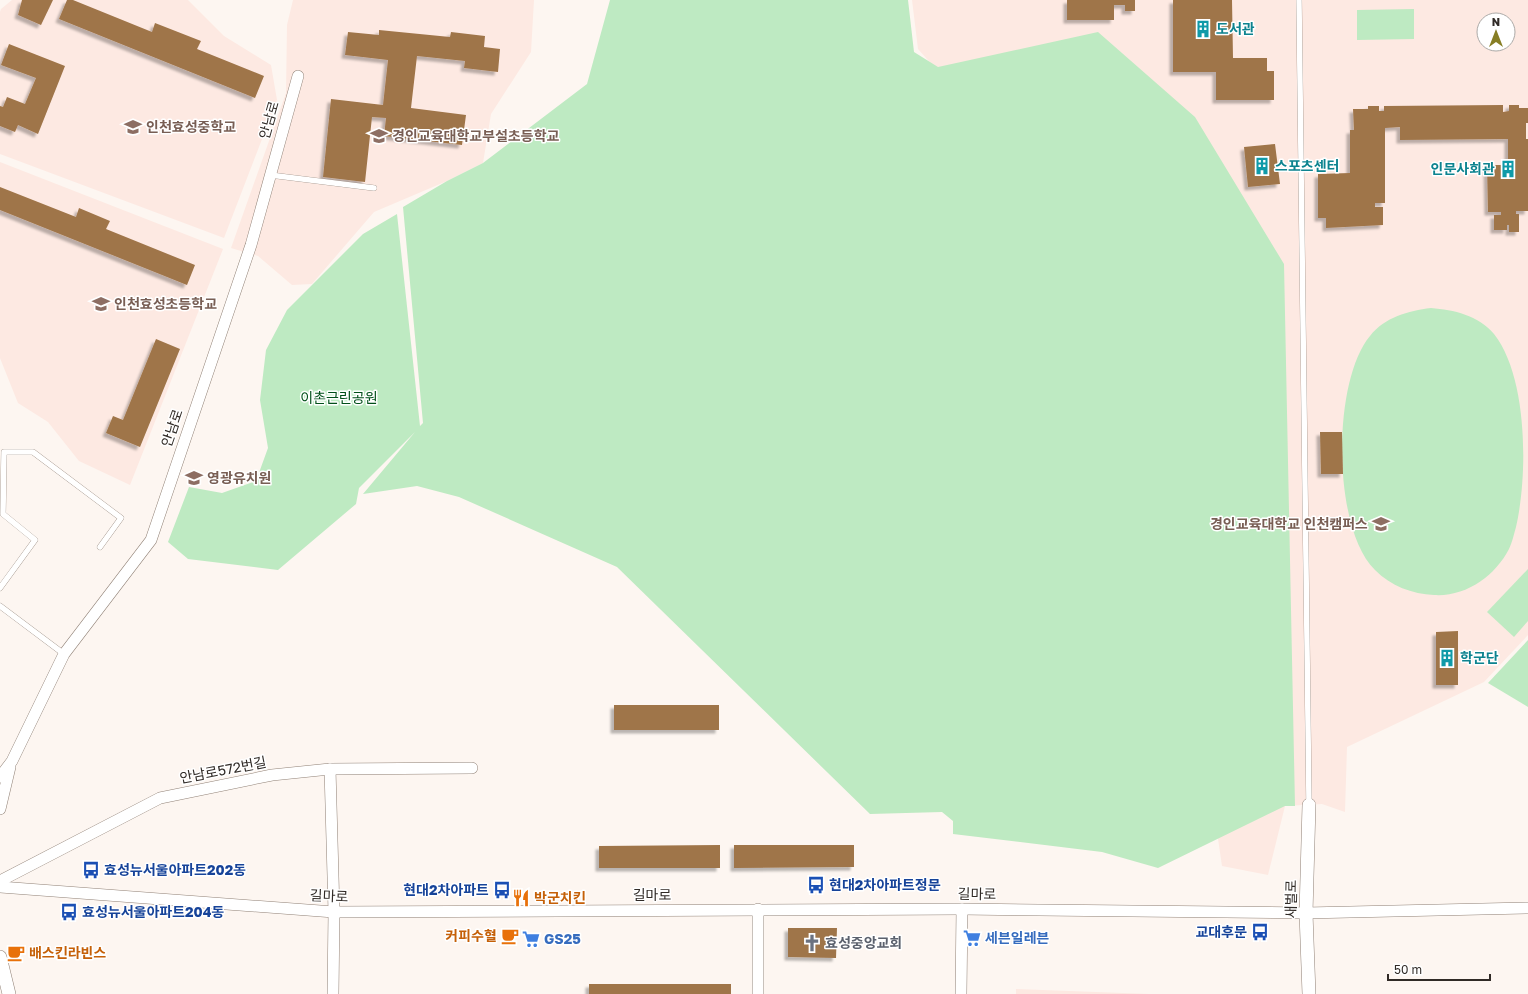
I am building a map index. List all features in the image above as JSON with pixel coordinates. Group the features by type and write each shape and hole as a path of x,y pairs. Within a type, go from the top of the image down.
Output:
{"street":[{"name":"안남로","path":"0,778 12,761 64,654 151,540 251,245 298,76"},
{"name":"안남로","path":"0,809 12,761"},
{"name":"안남로572번길","path":"0,881 160,798 272,775 330,770 472,768"},
{"path":"330,770 334,912 333,994"},
{"name":"새벌로","path":"1309,805 1306,913 1309,994"},
{"name":"길마로","path":"0,887 334,912 962,909 1306,913 1528,908"},
{"path":"961,994 962,909"},
{"path":"758,910 758,994"},
{"path":"0,957 9,994"}],"lane":[{"path":"1299,0 1309,805"},
{"path":"270,175 374,188"},
{"path":"0,588 36,540 3,514 4,452 33,452 121,518 100,546"},
{"path":"0,606 64,654"}],"shaded area":[{"name":"인천효성중학교","path":"12,0 188,0 224,36 271,65 277,100 224,238 0,154 0,12 1,9"},
{"name":"경인교육대학교부설초등학교","path":"293,0 534,0 531,52 491,114 483,163 447,181 374,212 312,284 292,285 258,256 231,248 286,93 287,25"},
{"name":"경인교육대학교 인천캠퍼스","path":"912,0 1528,0 1528,635 1484,682 1347,747 1345,812 1322,804 1285,806 1268,875 1222,866 1200,716 1241,413 918,49"},
{"name":"인천효성초등학교","path":"0,162 223,249 130,485 79,461 48,422 18,403 0,358"},
{"path":"1016,989 1149,994 1016,994"}],"green space":[{"name":"이촌근린공원","path":"610,0 908,0 914,52 938,67 1098,32 1195,117 1284,264 1295,806 1285,806 1158,868 1102,852 953,834 953,821 942,812 870,814 617,567 459,497 417,486 363,494 415,432 359,488 356,504 278,570 188,559 168,542 189,487 222,493 256,481 268,448 260,400 266,350 287,310 363,234 397,214 420,426 423,423 403,207 447,181 483,163 587,84"},
{"path":"1414,9 1414,39 1357,40 1357,10"},
{"path":"1431,308 1457,312 1473,318 1481,322 1494,334 1505,353 1513,375 1519,400 1522,427 1523,454 1520,506 1516,527 1509,549 1496,568 1488,576 1468,588 1446,595 1434,595 1410,591 1388,581 1375,570 1361,550 1351,522 1345,489 1342,454 1344,419 1349,386 1358,357 1370,336 1383,324 1398,316"},
{"path":"1528,569 1528,621 1514,637 1487,612"},
{"path":"1528,640 1528,707 1488,683"}],"building":[{"path":"22,0 53,0 41,25 18,15"},
{"path":"67,0 73,0 152,32 155,23 201,41 197,49 264,76 255,98 59,19"},
{"path":"1067,0 1135,0 1135,11 1125,11 1125,5 1114,5 1114,20 1067,20"},
{"name":"도서관","path":"1173,0 1232,0 1233,58 1267,58 1267,71 1274,71 1274,100 1216,100 1216,72 1173,72"},
{"path":"379,30 450,37 451,32 485,36 484,47 500,49 498,72 464,68 465,61 417,56 411,108 466,115 462,145 384,136 386,118 372,117 365,182 323,177 331,99 383,105 388,60 345,55 348,32 379,35"},
{"path":"9,44 65,66 38,134 18,125 15,132 0,126 0,106 3,107 7,97 25,104 36,78 1,65"},
{"name":"인문사회관","path":"1503,105 1503,112 1509,111 1509,105 1519,105 1519,108 1528,108 1526,139 1528,139 1528,211 1516,211 1516,214 1519,214 1519,232 1509,232 1509,225 1507,225 1507,230 1494,230 1494,215 1501,215 1501,212 1488,212 1487,165 1508,165 1508,139 1400,140 1400,127 1385,128 1385,203 1375,203 1375,207 1383,207 1383,225 1326,228 1326,218 1318,218 1318,174 1350,173 1350,130 1354,130 1353,109 1368,109 1368,106 1379,106 1379,111 1384,111 1384,106"},
{"name":"스포츠센터","path":"1275,144 1280,184 1248,187 1244,147"},
{"path":"0,187 76,217 79,208 110,221 106,229 195,265 187,285 0,210"},
{"path":"156,339 180,349 140,447 106,433 113,416 123,420"},
{"path":"1320,432 1342,432 1343,474 1321,474"},
{"name":"학군단","path":"1458,631 1458,685 1436,685 1436,632"},
{"path":"614,705 719,705 719,730 614,730"},
{"path":"720,845 720,868 599,868 599,846"},
{"path":"734,845 854,845 854,867 734,868"},
{"name":"효성중앙교회","path":"788,928 837,928 836,958 788,957"},
{"path":"589,984 731,984 731,994 589,994"}],"place":[{"name":"도서관","path":"1203,29"},
{"name":"인천효성중학교","path":"133,127"},
{"name":"경인교육대학교부설초등학교","path":"379,136"},
{"name":"스포츠센터","path":"1262,166"},
{"name":"인문사회관","path":"1508,169"},
{"name":"인천효성초등학교","path":"101,304"},
{"name":"영광유치원","path":"194,478"},
{"name":"경인교육대학교 인천캠퍼스","path":"1381,524"},
{"name":"학군단","path":"1447,658"},
{"name":"효성뉴서울아파트202동","path":"91,870"},
{"name":"현대2차아파트정문","path":"816,885"},
{"name":"현대2차아파트","path":"502,890"},
{"name":"박군치킨","path":"521,898"},
{"name":"효성뉴서울아파트204동","path":"69,912"},
{"name":"교대후문","path":"1260,932"},
{"name":"커피수혈","path":"510,936"},
{"name":"세븐일레븐","path":"972,938"},
{"name":"GS25","path":"531,939"},
{"name":"효성중앙교회","path":"812,943"},
{"name":"배스킨라빈스","path":"16,953"}]}
